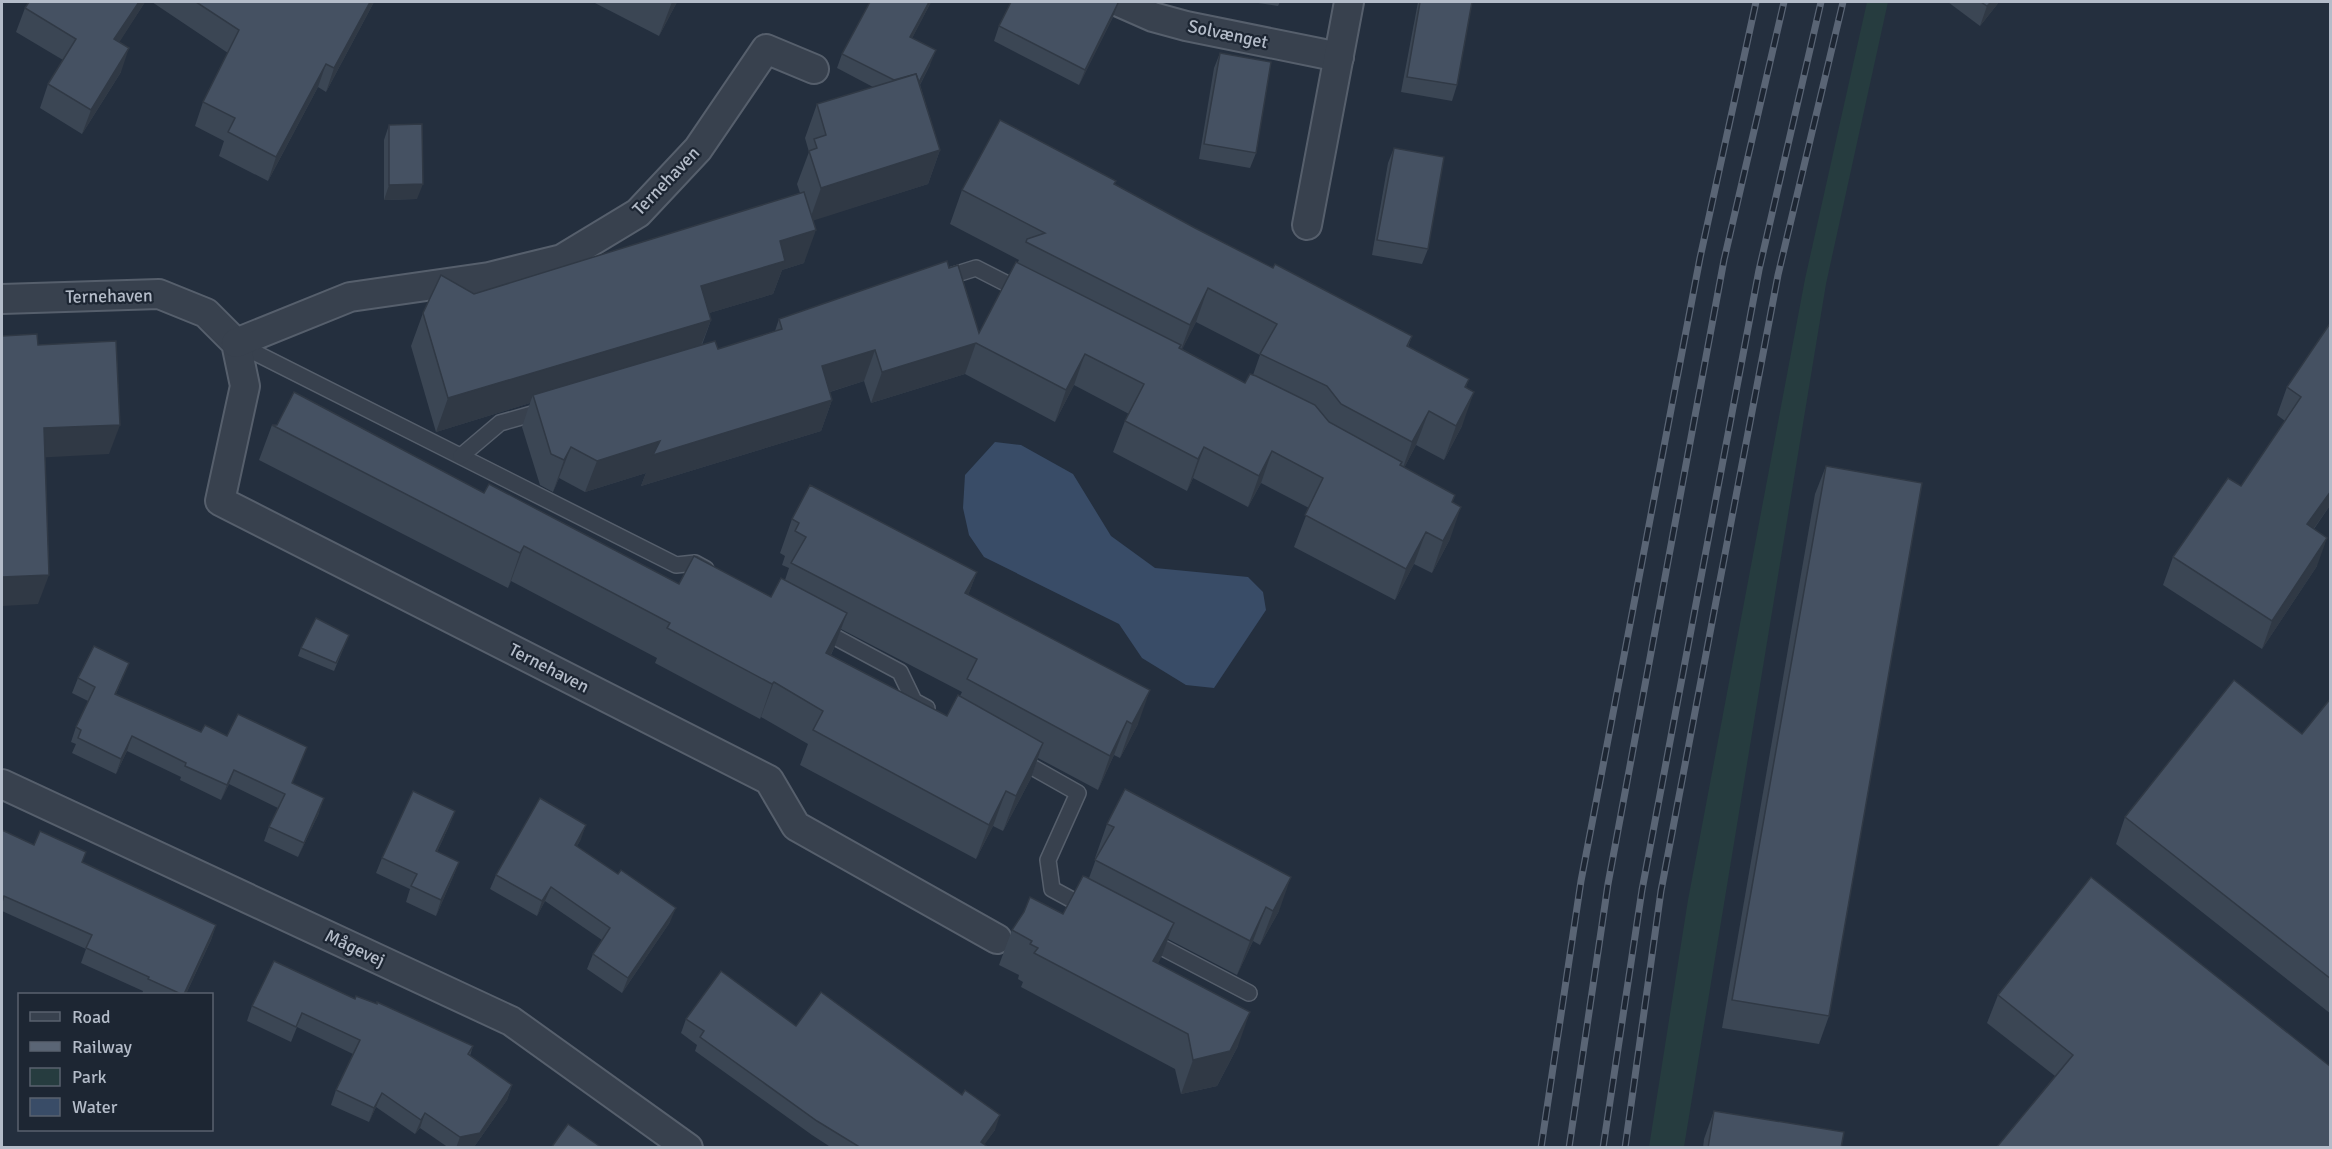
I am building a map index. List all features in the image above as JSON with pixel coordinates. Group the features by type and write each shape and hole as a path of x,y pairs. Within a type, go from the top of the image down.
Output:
{"street":[{"name":"Solvænget","path":"1119,2 1153,17 1186,26 1339,57"},
{"path":"1307,225 1349,2"},
{"name":"Ternehaven","path":"236,343 351,297 489,278 562,259 638,213 698,149 766,50 814,69"},
{"name":"Ternehaven","path":"2,299 159,294 206,313 236,343 245,386 220,501 770,780 796,826 997,939"},
{"name":"Mågevej","path":"2,784 512,1021 688,1148"}],"lane":[{"path":"925,285 976,268 1037,299"},
{"name":"Ternehaven","path":"236,343 676,565 696,563 715,573"},
{"path":"460,456 500,423 556,407"},
{"path":"807,622 900,672 914,701 945,718"},
{"path":"1006,752 1078,792 1048,860 1052,889 1104,916"},
{"path":"1135,933 1249,993"}],"green space":[{"path":"1867,2 1888,2 1826,284 1684,1147 1649,1147 1688,900 1805,279"}],"water":[{"path":"995,442 1021,445 1073,474 1111,536 1155,568 1248,577 1263,592 1266,610 1214,688 1186,685 1142,658 1119,624 984,557 969,535 963,508 965,475"}],"building":[{"path":"29,2 139,2 114,39 129,48 91,110 48,84 76,39 25,8"},
{"path":"196,2 370,2 334,68 326,64 276,157 228,132 235,118 203,102 239,30"},
{"path":"870,2 929,2 910,37 936,50 919,82 916,74 894,80 842,54"},
{"path":"1011,2 1118,3 1085,70 999,26"},
{"path":"1420,2 1472,2 1457,85 1407,77"},
{"path":"1220,53 1271,62 1256,153 1204,144"},
{"path":"916,74 940,150 821,188 809,151 817,148 814,139 826,135 817,104"},
{"path":"1000,120 1116,181 1114,184 1195,228 1273,268 1275,264 1412,336 1407,346 1469,379 1465,387 1474,392 1456,426 1429,411 1412,442 1341,404 1327,386 1260,354 1277,324 1208,288 1190,325 1026,242 1027,239 1045,233 962,190"},
{"path":"422,124 423,184 389,185 389,125"},
{"path":"1394,148 1444,157 1428,249 1377,240"},
{"path":"804,192 816,230 780,241 785,261 701,286 711,320 448,398 423,313 441,275 474,294"},
{"path":"947,261 949,268 958,265 979,333 1016,262 1181,345 1179,348 1245,383 1250,374 1315,405 1329,422 1402,462 1400,465 1455,495 1452,502 1461,507 1443,541 1426,532 1406,569 1305,515 1323,478 1272,451 1259,476 1204,447 1198,459 1125,421 1144,384 1085,354 1066,390 976,343 882,372 875,350 822,366 832,400 653,455 660,441 597,461 571,447 564,460 551,454 533,395 715,341 718,349 782,329 779,319"},
{"path":"2331,322 2331,491 2307,524 2327,538 2272,621 2173,557 2228,478 2241,486 2301,397 2287,387"},
{"path":"37,334 38,345 116,341 120,425 44,428 49,575 2,577 2,336"},
{"path":"294,392 484,493 489,484 679,584 694,556 771,597 781,578 847,613 826,653 947,716 958,695 1043,743 1016,796 1006,791 989,825 813,730 823,711 774,682 772,684 667,628 670,623 524,546 520,553 272,425 277,425"},
{"path":"1826,466 1922,483 1829,1016 1732,1000"},
{"path":"810,485 977,572 965,593 1150,690 1132,724 1127,721 1110,756 967,679 977,659 791,563 806,537 795,531 799,523 792,519"},
{"path":"316,618 349,635 336,663 301,648"},
{"path":"94,646 129,663 115,694 201,732 205,725 227,736 238,714 307,747 292,783 324,798 304,843 269,827 285,794 234,770 227,785 185,766 186,763 132,736 121,759 78,738 81,730 76,727 95,687 78,678"},
{"path":"2234,680 2302,734 2331,698 2331,979 2125,817"},
{"path":"1125,789 1291,877 1273,911 1266,907 1250,941 1095,860 1114,827 1107,824"},
{"path":"413,791 455,811 436,851 459,862 441,900 411,886 417,874 382,858"},
{"path":"540,798 586,825 575,845 618,874 621,870 676,908 628,978 593,954 610,928 551,887 542,901 496,875"},
{"path":"2,830 34,845 40,831 86,852 82,862 216,925 184,993 179,993 86,948 92,935 4,896 2,902"},
{"path":"1083,876 1174,923 1153,961 1250,1012 1230,1051 1193,1060 1188,1034 1034,953 1038,948 1030,944 1032,941 1012,930 1024,912 1030,897 1063,914"},
{"path":"2091,877 2331,1067 2331,1148 1996,1148 2073,1055 1998,995"},
{"path":"274,961 355,999 356,996 377,1004 377,1002 473,1046 468,1054 512,1085 480,1133 460,1137 425,1113 421,1120 382,1093 374,1108 336,1090 360,1040 302,1013 296,1027 252,1006"},
{"path":"721,971 796,1026 821,992 962,1095 965,1090 1000,1115 981,1142 989,1148 857,1148 858,1146 817,1121 700,1037 704,1031 686,1019"},
{"path":"1714,1111 1844,1132 1841,1148 1708,1148"},
{"path":"568,1124 602,1148 551,1148"}],"railway":[{"path":"1541,1148 1581,881 1700,258 1756,2"},
{"path":"1569,1148 1608,884 1724,260 1784,2"},
{"path":"1603,1148 1642,890 1759,270 1821,2"},
{"path":"1625,1148 1661,891 1778,275 1843,2"}]}
